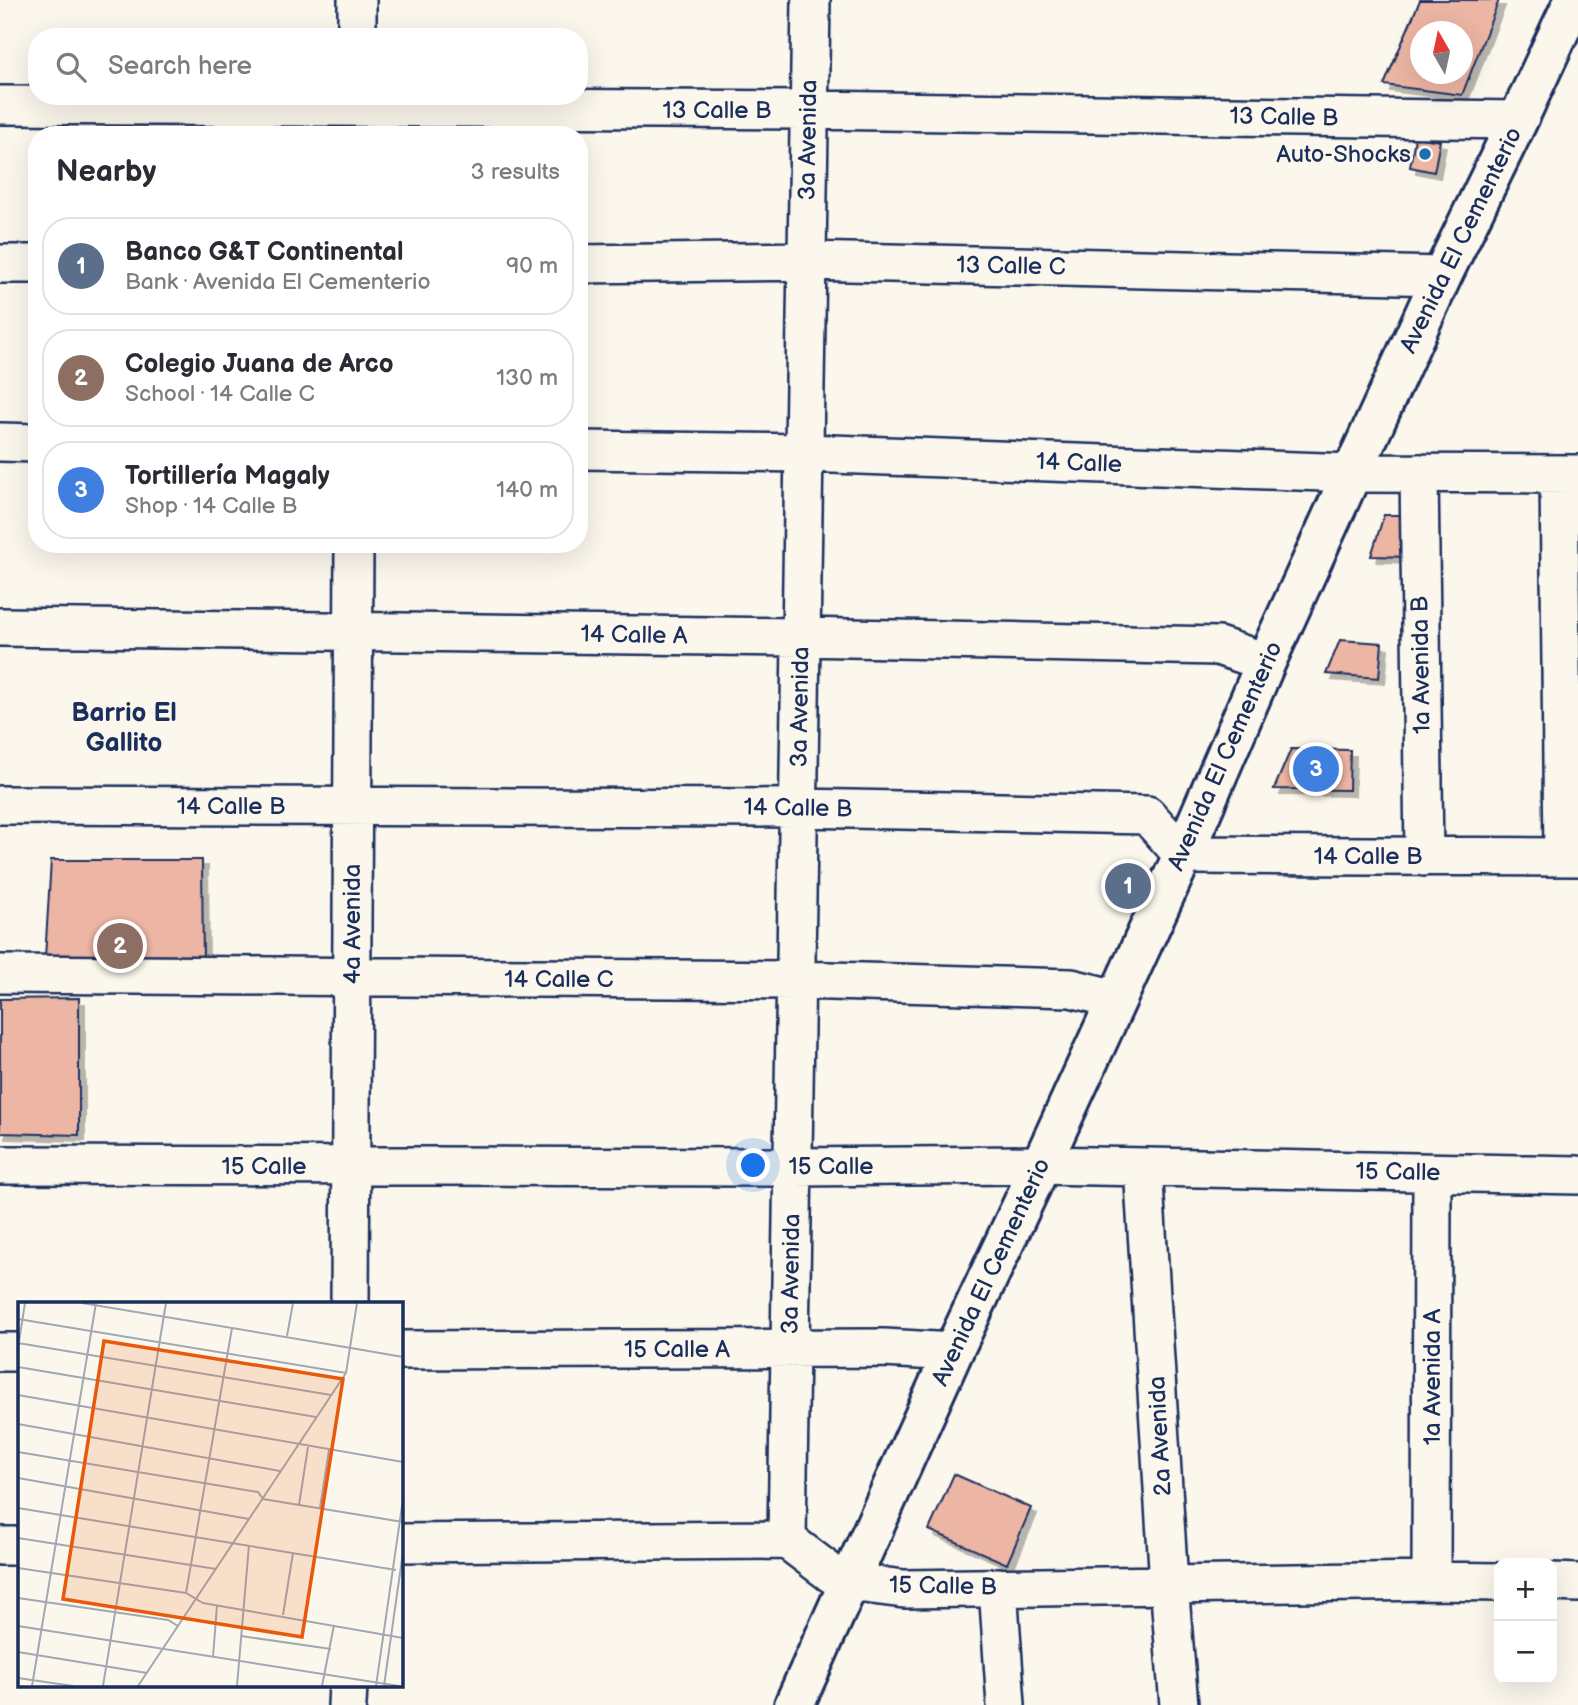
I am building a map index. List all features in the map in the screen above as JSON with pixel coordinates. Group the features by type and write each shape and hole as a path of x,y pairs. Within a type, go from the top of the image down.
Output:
{"main road":[{"name":"Avenida El Cementerio","path":"794,1705 953,1352 1183,855 1266,662 1442,276 1574,0"}],"street":[{"path":"357,0 357,28"},
{"name":"3a Avenida","path":"787,1540 811,0"},
{"name":"13 Calle B","path":"0,105 357,113 809,110 1518,120"},
{"name":"13 Calle C","path":"588,264 806,261 1442,276"},
{"path":"0,264 28,264"},
{"path":"0,442 28,443"},
{"name":"14 Calle","path":"588,450 804,453 1352,473 1569,474"},
{"name":"1a Avenida B","path":"1419,473 1424,856"},
{"path":"1569,474 1570,857"},
{"name":"4a Avenida","path":"350,1302 354,553"},
{"name":"14 Calle A","path":"0,627 801,637 1218,646 1266,662"},
{"name":"14 Calle B","path":"0,805 799,808 1147,816 1183,855 1570,857"},
{"name":"14 Calle C","path":"0,974 796,980 1071,988 1116,999"},
{"name":"15 Calle","path":"0,1165 1041,1165 1578,1175"},
{"name":"2a Avenida","path":"1143,1167 1168,1584 1179,1705"},
{"name":"1a Avenida A","path":"1431,1580 1432,1173"},
{"name":"15 Calle A","path":"402,1350 884,1348 953,1352"},
{"path":"0,1352 18,1352"},
{"path":"402,1543 787,1540"},
{"name":"15 Calle B","path":"787,1540 832,1574 848,1582 904,1589 1431,1580 1494,1582"},
{"path":"0,1546 18,1546"},
{"path":"1557,1583 1578,1583"},
{"path":"998,1587 1006,1705"}],"building":[{"path":"1420,0 1499,0 1473,67 1473,21 1411,21"},
{"path":"1410,24 1410,84 1466,84 1462,95 1384,85"},
{"name":"Auto-Shocks","path":"1415,137 1440,141 1434,172 1410,167"},
{"path":"1384,515 1413,515 1412,557 1371,556"},
{"path":"1340,640 1382,643 1379,678 1326,674"},
{"path":"1291,749 1350,750 1349,790 1274,789"},
{"path":"51,860 202,860 203,963 45,958"},
{"path":"79,998 79,1135 0,1133 0,999"},
{"path":"954,1474 1031,1508 1007,1564 929,1530"}],"place":[{"name":"Auto-Shocks","path":"1425,154"},
{"name":"Tortillería Magaly","path":"1316,769"},
{"name":"Banco G&T Continental","path":"1128,886"},
{"name":"Colegio Juana de Arco","path":"120,946"}],"district":[{"name":"Barrio El Gallito","path":"124,728"}]}
